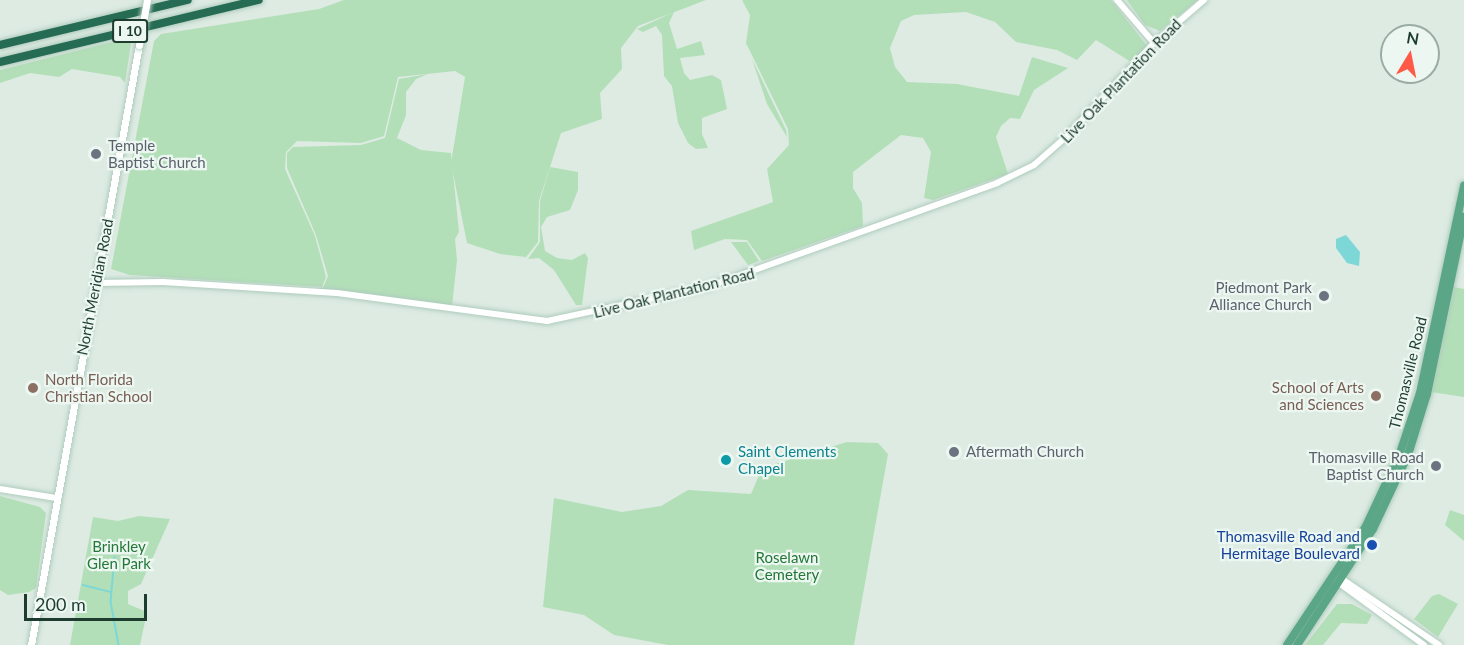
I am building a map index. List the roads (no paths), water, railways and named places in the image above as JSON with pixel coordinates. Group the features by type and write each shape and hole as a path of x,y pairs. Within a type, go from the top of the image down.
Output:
{"highway":[{"name":"I 10","path":"0,45 188,0"},
{"name":"I 10","path":"0,62 259,0"}],"main road":[{"name":"North Meridian Road","path":"31,645 147,0"},
{"name":"Thomasville Road","path":"1445,292 1464,186"},
{"name":"Thomasville Road","path":"1287,645 1336,581 1343,577 1373,529 1408,455 1464,217"},
{"name":"Thomasville Road","path":"1297,645 1371,517 1400,453 1414,414 1435,338"}],"street":[{"path":"1117,0 1154,43"},
{"name":"Live Oak Plantation Road","path":"96,284 163,282 337,293 547,321 630,306 757,272 1022,172 1052,152 1154,43 1204,0"},
{"path":"0,489 56,498"},
{"path":"1343,577 1439,645"},
{"path":"1336,581 1424,645"}],"water":[{"path":"1346,235 1360,252 1359,266 1347,263 1336,248 1336,239"}],"waterway":[{"path":"115,557 111,602 119,645"},
{"path":"83,585 111,592"}],"place":[{"name":"Temple Baptist Church","path":"96,154"},
{"name":"Piedmont Park Alliance Church","path":"1324,296"},
{"name":"North Florida Christian School","path":"33,388"},
{"name":"School of Arts and Sciences","path":"1376,396"},
{"name":"Aftermath Church","path":"954,452"},
{"name":"Saint Clements Chapel","path":"726,460"},
{"name":"Thomasville Road Baptist Church","path":"1436,466"},
{"name":"Thomasville Road and Hermitage Boulevard","path":"1372,545"}],"park label":[{"name":"Brinkley Glen Park","path":"119,554"},
{"name":"Roselawn Cemetery","path":"787,566"}]}
